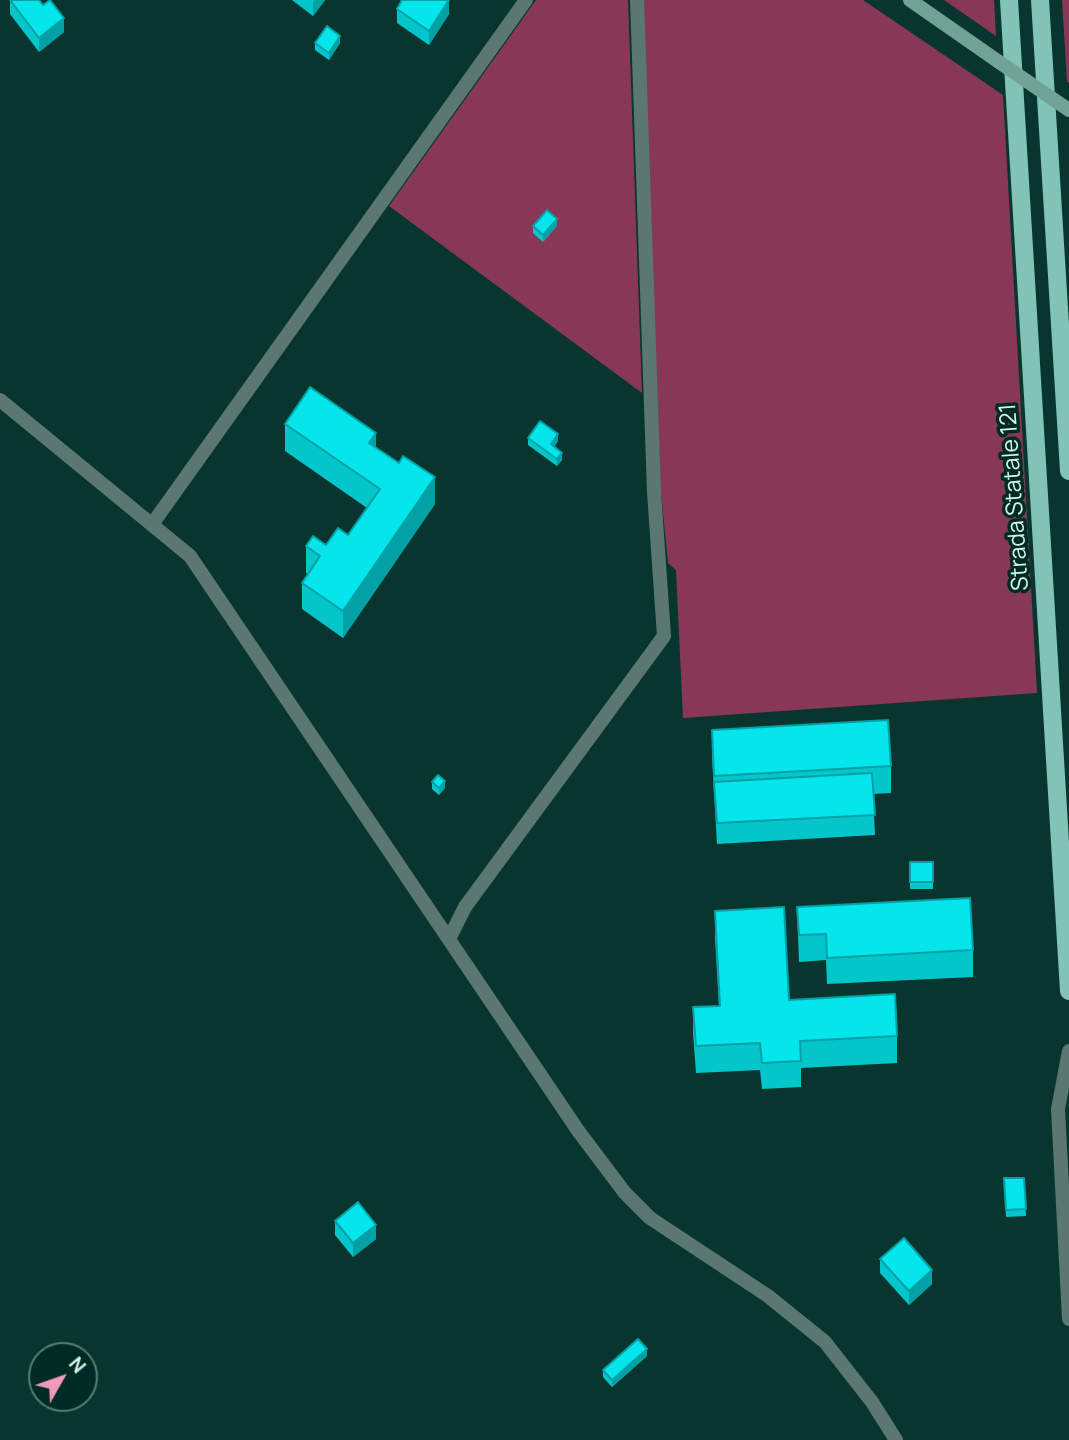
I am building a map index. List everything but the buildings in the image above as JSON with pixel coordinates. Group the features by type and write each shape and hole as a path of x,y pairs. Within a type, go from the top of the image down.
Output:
{"main road":[{"path":"910,0 1069,110"},
{"name":"Strada Statale 121","path":"1009,0 1069,992"},
{"path":"1040,0 1069,471"}],"street":[{"path":"153,523 527,0"},
{"path":"449,939 465,907 664,636 654,492 637,0"},
{"path":"0,400 191,556 579,1132 625,1193 650,1218 768,1296 825,1342 872,1402 896,1440"},
{"path":"1069,1051 1058,1109 1069,1319"}],"shaded area":[{"path":"536,0 628,0 642,393 389,206"},
{"path":"643,0 863,0 1003,95 1037,693 683,718 676,570 668,563 659,473"},
{"path":"944,0 994,0 996,36"},
{"path":"1062,0 1069,0 1069,83 1067,81"}]}
